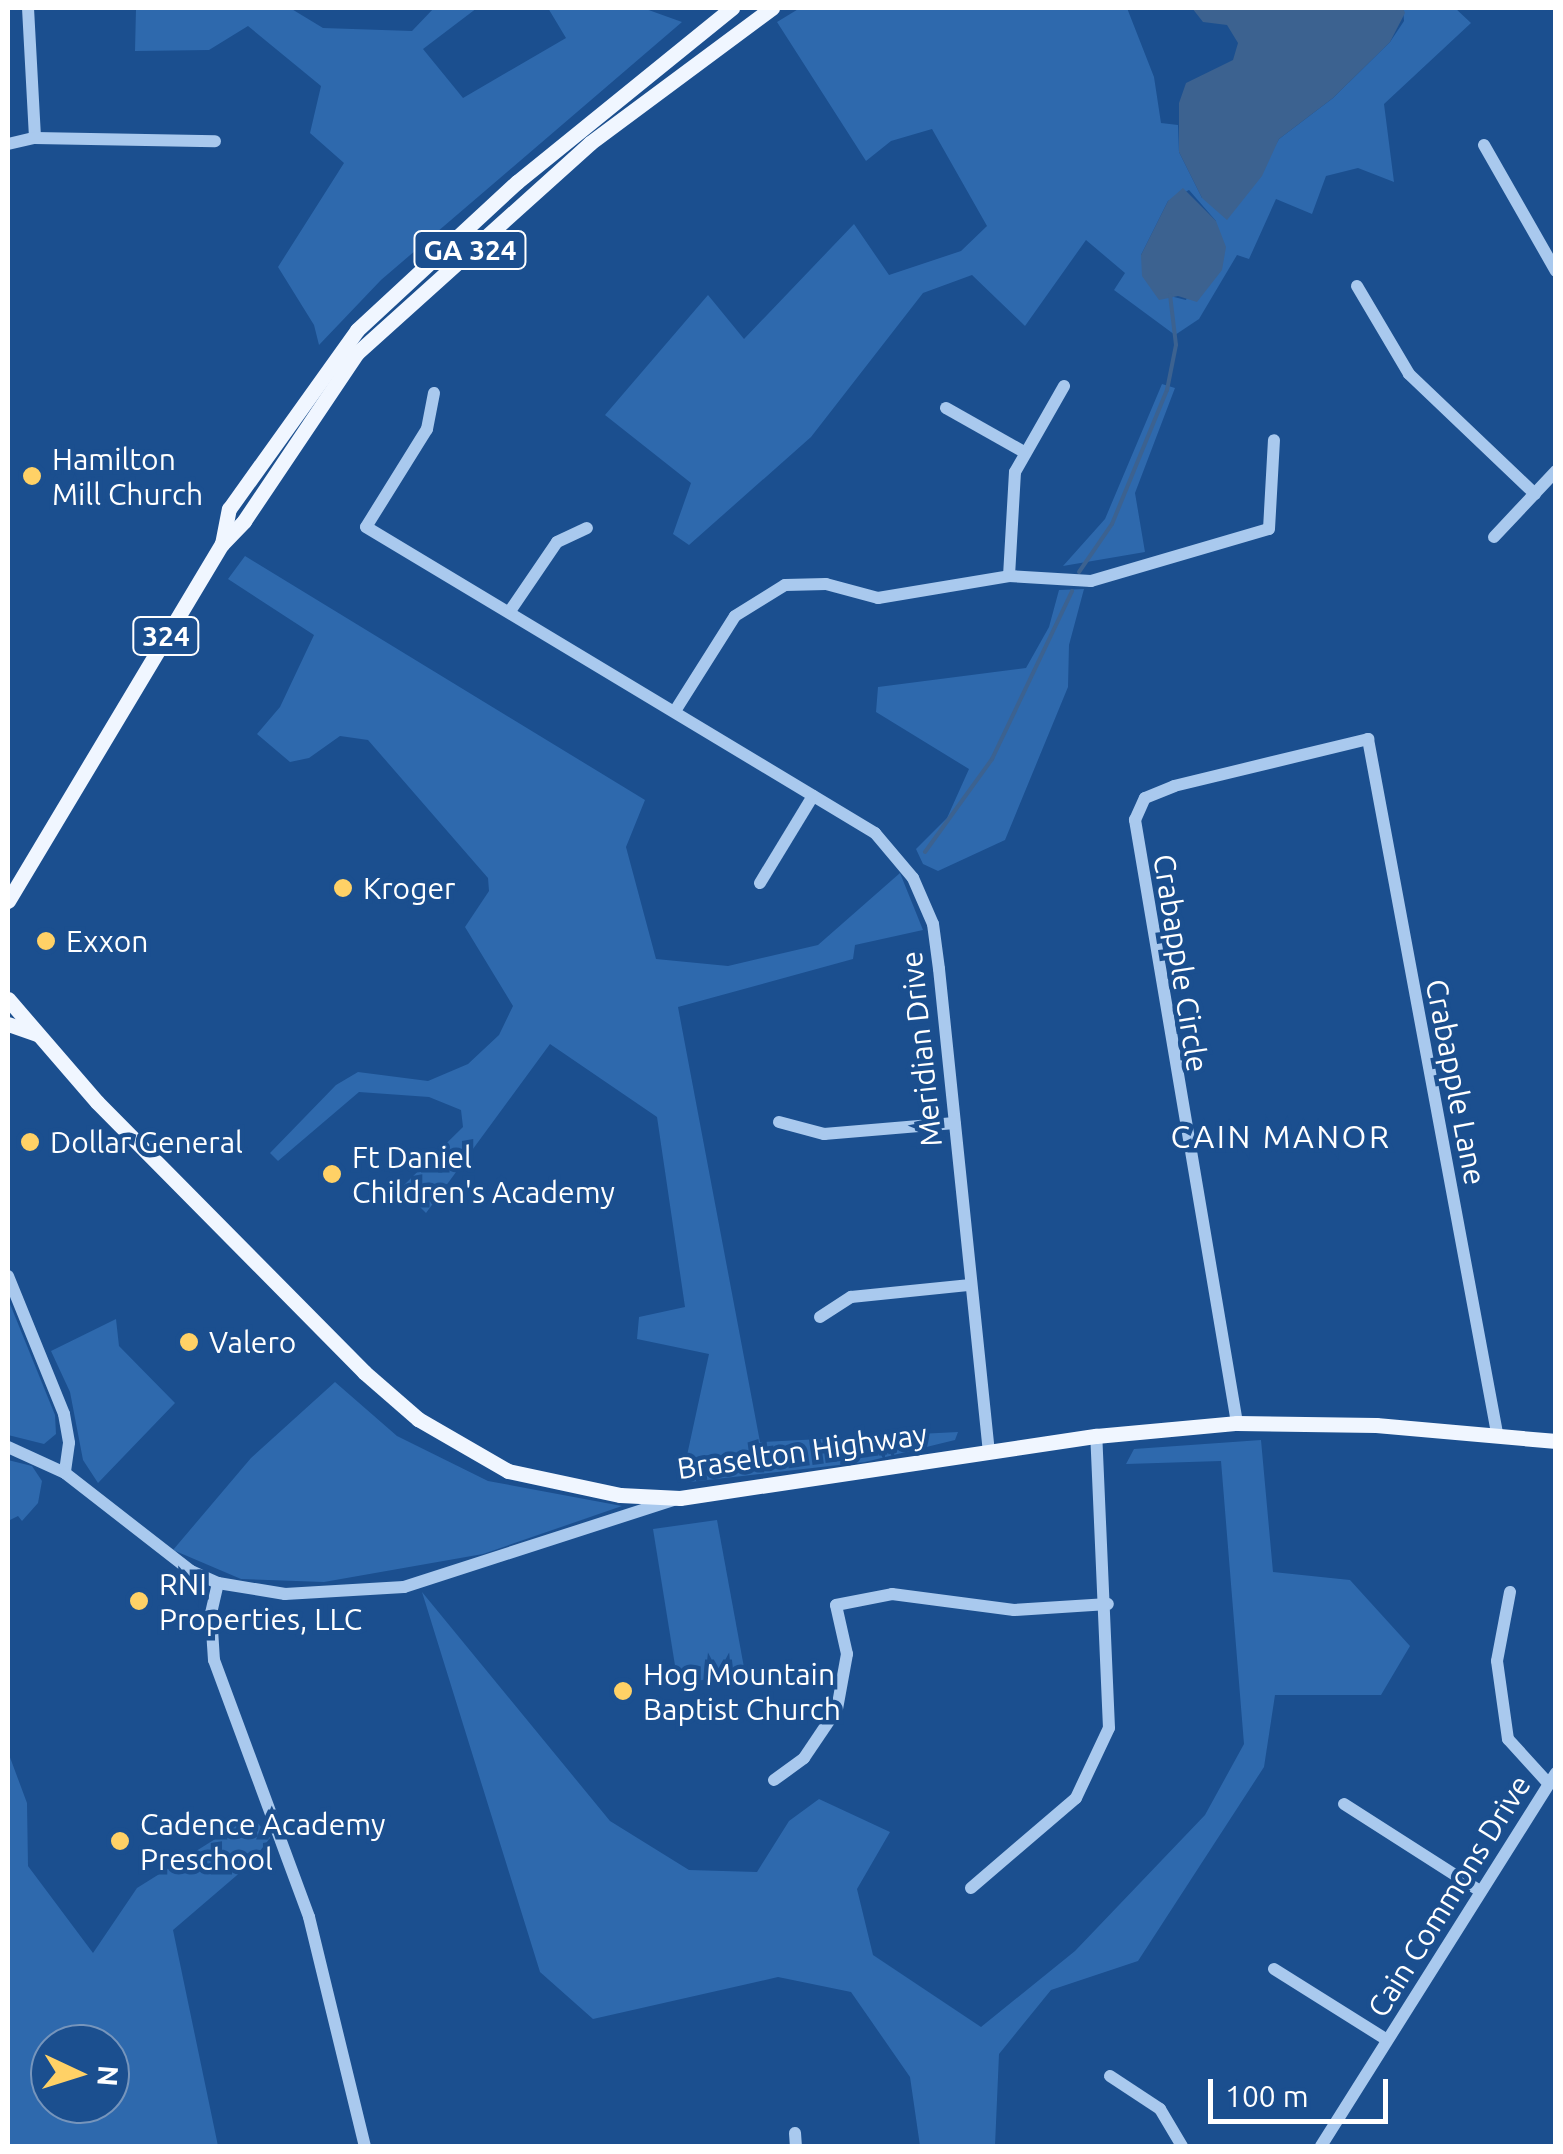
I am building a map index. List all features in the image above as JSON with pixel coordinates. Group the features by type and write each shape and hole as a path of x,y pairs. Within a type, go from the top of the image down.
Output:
{"main road":[{"name":"GA 324","path":"222,544 229,509 356,330 518,182 732,8"},
{"name":"GA 324","path":"222,544 244,521 357,353 590,142 772,8"},
{"name":"324","path":"8,901 222,544"},
{"path":"8,880 40,845"},
{"name":"Braselton Highway","path":"8,999 364,1372 418,1419 508,1471 620,1495 680,1498 1096,1436 1238,1423 1496,1433 1556,1441"},
{"path":"8,1024 38,1034"}],"street":[{"path":"28,8 35,138"},
{"path":"8,144 35,138 215,141"},
{"path":"1484,144 1556,271"},
{"path":"1358,286 1409,374 1534,494"},
{"path":"1009,576 1011,494 1024,452 1064,386"},
{"name":"Meridian Drive","path":"434,392 427,429 366,526 876,833 904,862 933,924 989,1451"},
{"path":"946,408 1024,452"},
{"path":"675,711 736,616 785,586 826,584 878,598 1009,576 1091,581 1269,529 1274,440"},
{"path":"1494,537 1556,471"},
{"path":"510,610 557,542 587,528"},
{"name":"Crabapple Circle","path":"1238,1423 1135,820 1145,798 1174,786 1368,739"},
{"name":"Crabapple Lane","path":"1368,739 1496,1433"},
{"path":"760,883 813,796"},
{"path":"779,1122 824,1134 955,1123"},
{"path":"8,1276 64,1414 69,1444 65,1472"},
{"path":"820,1317 851,1297 970,1285"},
{"path":"971,1888 1076,1798 1097,1765 1112,1690 1096,1436"},
{"path":"8,1446 65,1472 162,1553 218,1584 327,1595 404,1586 625,1520 680,1498"},
{"path":"218,1584 210,1614 214,1660 309,1917 365,2146"},
{"path":"1510,1592 1496,1661 1508,1739 1552,1778"},
{"path":"774,1780 804,1758 837,1709 847,1654 836,1606 892,1594 1014,1610 1108,1604"},
{"name":"Cain Commons Drive","path":"1321,2146 1552,1778"},
{"path":"1344,1804 1480,1891"},
{"path":"1274,1969 1387,2040"},
{"path":"1110,2076 1160,2109 1182,2146"}],"shaded area":[{"path":"136,8 290,8 323,28 412,31 434,8 477,8 423,49 463,98 566,38 548,8 643,8 682,22 381,280 319,345 314,325 278,267 344,163 310,133 321,86 248,26 209,50 135,51"},
{"path":"800,8 1127,8 1154,77 1161,123 1178,125 1179,152 1202,198 1248,192 1279,139 1333,98 1390,42 1404,21 1403,8 1455,8 1471,23 1384,104 1394,182 1358,168 1326,176 1312,214 1276,199 1249,259 1237,255 1199,319 1175,335 1114,290 1125,273 1086,240 1025,326 972,275 923,293 811,437 689,545 673,534 691,483 605,415 708,295 744,339 854,224 889,275 961,251 987,226 932,129 891,141 866,161 777,22","holes":["1189,190 1216,221 1186,300 1174,297 1141,255 1168,201"]},
{"path":"1192,8 1403,8 1405,13 1390,42 1333,98 1279,139 1262,176 1227,220 1202,198 1179,152 1179,103 1186,83 1233,60 1238,43 1227,25 1203,22"},
{"path":"1183,188 1216,221 1226,247 1222,270 1197,302 1178,296 1159,300 1142,276 1141,255 1168,201"},
{"path":"1162,384 1175,388 1135,493 1145,552 1063,566 1105,519"},
{"path":"245,556 645,800 626,847 656,959 728,966 818,945 900,873 923,930 855,945 853,959 678,1007 760,1442 958,1432 955,1440 865,1462 681,1483 709,1354 637,1339 639,1317 685,1307 657,1117 550,1044 426,1213 401,1188 463,1127 461,1110 429,1097 359,1092 278,1161 270,1153 336,1085 358,1072 428,1081 468,1064 499,1035 513,1006 465,927 489,891 488,878 368,740 340,736 309,758 290,762 257,734 280,707 314,635 228,579"},
{"path":"1084,589 1069,645 1068,687 1005,840 938,871 923,864 916,849 947,818 969,769 876,712 878,687 1026,668 1049,627 1059,590"},
{"path":"8,1299 55,1415 56,1434 44,1444 8,1435"},
{"path":"116,1319 119,1346 175,1403 98,1483 83,1460 70,1392 51,1351"},
{"path":"335,1382 397,1436 488,1481 622,1506 483,1554 324,1582 241,1579 173,1550 251,1458"},
{"path":"1261,1440 1273,1572 1350,1580 1410,1646 1381,1695 1275,1695 1264,1767 1138,1961 1051,1990 999,2054 995,2146 920,2146 910,2077 851,1992 778,1977 593,2019 540,1972 422,1592 610,1821 689,1870 757,1872 789,1821 819,1799 890,1832 857,1889 873,1955 981,2027 1075,1951 1205,1815 1244,1744 1221,1461 1126,1464 1134,1449"},
{"path":"8,1460 32,1466 42,1481 38,1503 22,1521 18,1516 8,1521"},
{"path":"717,1520 745,1673 678,1684 653,1529"},
{"path":"8,1752 27,1803 28,1866 93,1953 137,1888 252,1816 270,1838 250,1864 173,1930 218,2146 8,2146"}],"waterway":[{"path":"1079,572 1112,524 1167,390 1176,345 1170,295"},
{"path":"925,852 992,759 1072,591"}],"place":[{"name":"Hamilton Mill Church","path":"32,476"},
{"name":"Kroger","path":"343,888"},
{"name":"Exxon","path":"46,941"},
{"name":"Dollar General","path":"30,1142"},
{"name":"Ft Daniel Children's Academy","path":"332,1174"},
{"name":"Valero","path":"189,1342"},
{"name":"RNI Properties, LLC","path":"139,1601"},
{"name":"Hog Mountain Baptist Church","path":"623,1691"},
{"name":"Cadence Academy Preschool","path":"120,1841"}],"district":[{"name":"CAIN MANOR","path":"1281,1136"}]}
